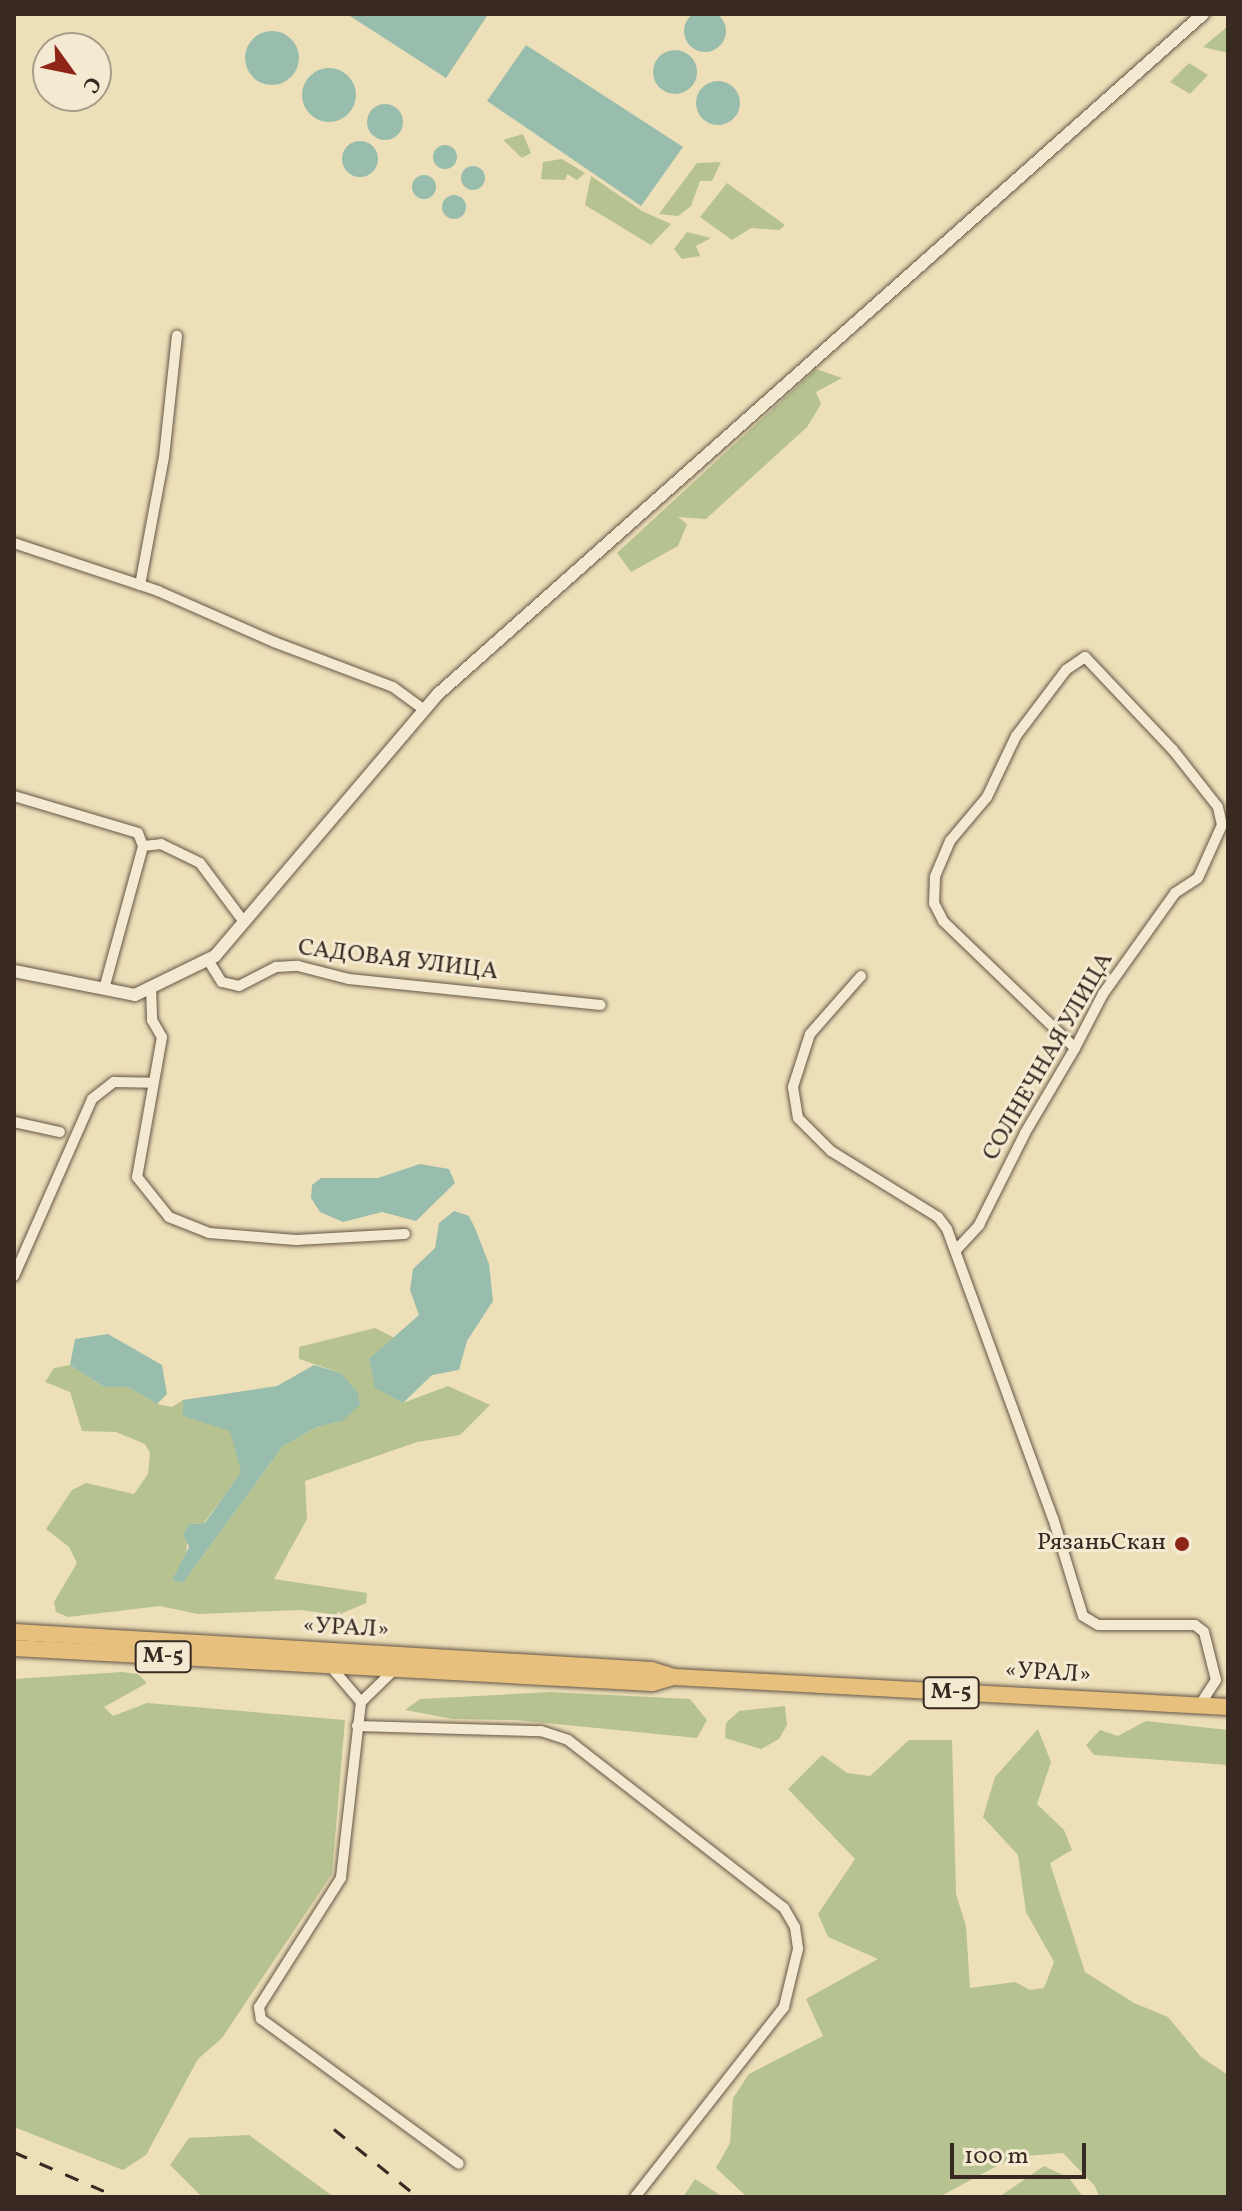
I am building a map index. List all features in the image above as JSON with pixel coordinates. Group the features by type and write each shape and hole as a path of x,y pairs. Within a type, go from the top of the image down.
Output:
{"highway":[{"name":"«УРАЛ»","path":"14,1632 651,1670 674,1677 1228,1707"},
{"name":"«УРАЛ»","path":"14,1648 332,1668 652,1683 674,1677"}],"street":[{"path":"14,971 135,995 208,960 425,710 1203,14"},
{"path":"140,585 164,457 177,336"},
{"path":"14,543 140,585 393,687 425,710"},
{"name":"СОЛНЕЧНАЯ УЛИЦА","path":"957,1249 979,1225 1075,1048 1103,994 1175,893 1198,878 1222,825 1218,807 1111,680 1085,657 1079,658 1016,736 994,785 950,841 935,877 936,912 1075,1048"},
{"path":"14,796 138,833 143,846 104,989"},
{"path":"143,846 176,848 200,863 244,922"},
{"name":"САДОВАЯ УЛИЦА","path":"208,960 222,982 239,986 276,967 298,966 349,979 601,1005"},
{"path":"861,976 810,1034 793,1087 798,1118 831,1151 938,1217 957,1249 1083,1616 1098,1625 1195,1625 1204,1632 1216,1680 1200,1705"},
{"path":"151,987 152,1020 162,1037 137,1177 169,1217 209,1233 296,1240 405,1234"},
{"path":"14,1276 92,1099 114,1082 153,1083"},
{"path":"14,1122 60,1132"},
{"path":"332,1668 361,1702"},
{"path":"393,1671 361,1702 341,1878 259,2007 261,2019 459,2164"},
{"path":"357,1726 541,1731 568,1740 790,1917 798,1949 784,2007 635,2197"}],"green space":[{"path":"1228,26 1228,53 1203,47"},
{"path":"1189,63 1208,75 1190,94 1170,82"},
{"path":"523,134 531,153 522,158 503,140"},
{"path":"562,159 585,173 577,180 567,174 565,180 541,179 543,162"},
{"path":"721,162 712,181 700,181 691,206 678,216 659,214 697,163"},
{"path":"591,176 642,211 671,224 651,245 585,205"},
{"path":"727,183 785,225 779,230 751,228 732,240 700,217"},
{"path":"687,232 711,238 696,246 700,256 682,259 674,249"},
{"path":"816,369 842,378 816,392 821,404 807,427 706,519 678,517 687,524 678,546 631,572 617,553"},
{"path":"375,1328 395,1338 369,1359 376,1388 403,1403 448,1386 490,1405 460,1435 417,1442 305,1481 307,1519 274,1579 367,1593 366,1603 338,1615 301,1610 198,1614 160,1606 68,1617 56,1612 54,1602 77,1563 69,1547 46,1529 72,1490 86,1483 134,1494 148,1474 150,1453 145,1444 116,1432 82,1431 70,1392 45,1382 54,1368 70,1365 104,1387 128,1387 157,1404 172,1407 183,1400 184,1416 231,1431 242,1472 204,1523 189,1524 183,1583 283,1446 317,1427 342,1421 341,1373 299,1359 299,1347"},
{"path":"122,1672 138,1674 147,1683 104,1707 113,1716 147,1703 345,1720 332,1874 222,2038 198,2059 146,2155 123,2170 14,2127 14,1679"},
{"path":"550,1692 690,1699 707,1720 697,1738 516,1720 453,1719 405,1710 420,1699"},
{"path":"785,1706 787,1725 779,1739 761,1749 725,1738 726,1723 739,1711"},
{"path":"1146,1721 1228,1730 1228,1765 1094,1755 1086,1745 1100,1730 1118,1736"},
{"path":"1038,1729 1051,1762 1037,1804 1064,1830 1072,1850 1050,1863 1085,1972 1134,2003 1168,2017 1201,2057 1228,2075 1228,2197 1099,2197 1095,2186 1063,2153 1014,2157 939,2197 747,2197 716,2168 730,2143 733,2098 749,2074 823,2036 806,1999 878,1959 828,1937 818,1914 855,1859 788,1789 822,1755 847,1773 870,1776 909,1740 952,1740 956,1894 966,1926 970,1988 1015,1982 1030,1990 1044,1988 1054,1962 1026,1912 1018,1855 983,1817 995,1777"},
{"path":"249,2135 334,2197 202,2197 170,2165 189,2138"},
{"path":"1044,2166 1069,2178 1083,2197 999,2197"},
{"path":"695,2179 723,2197 683,2197"}],"shaded area":[{"path":"705,10 720,16 726,31 720,46 705,52 690,46 684,31 690,16"},
{"path":"347,14 484,14 487,16 446,78"},
{"path":"272,31 291,39 299,58 291,77 272,85 253,77 245,58 253,39"},
{"path":"526,45 683,147 641,206 487,101"},
{"path":"675,50 691,56 697,72 691,88 675,94 659,88 653,72 659,56"},
{"path":"329,68 348,76 356,95 348,114 329,122 310,114 302,95 310,76"},
{"path":"718,81 734,87 740,103 734,119 718,125 702,119 696,103 702,87"},
{"path":"385,104 398,109 403,122 398,135 385,140 372,135 367,122 372,109"},
{"path":"360,141 373,146 378,159 373,172 360,177 347,172 342,159 347,146"},
{"path":"445,145 454,148 457,157 454,166 445,169 436,166 433,157 436,148"},
{"path":"473,166 482,169 485,178 482,187 473,190 464,187 461,178 464,169"},
{"path":"424,175 433,178 436,187 433,196 424,199 415,196 412,187 415,178"},
{"path":"454,195 463,198 466,207 463,216 454,219 445,216 442,207 445,198"},
{"path":"420,1164 449,1169 455,1183 416,1221 382,1212 343,1222 320,1212 311,1198 312,1185 321,1178 378,1178"},
{"path":"454,1211 469,1216 475,1228 489,1264 493,1301 467,1341 459,1370 432,1375 403,1403 375,1388 369,1359 419,1315 410,1290 413,1269 435,1248 439,1223"},
{"path":"108,1334 162,1365 167,1394 157,1404 128,1387 104,1387 70,1365 75,1339"},
{"path":"314,1365 341,1373 358,1393 360,1405 342,1421 317,1427 283,1446 183,1583 172,1580 189,1547 183,1534 189,1524 205,1523 241,1472 230,1431 183,1416 183,1400 277,1386"}],"railway":[{"path":"334,2129 418,2197"},
{"path":"14,2152 118,2197"}],"place":[{"name":"РязаньСкан","path":"1182,1544"}]}
